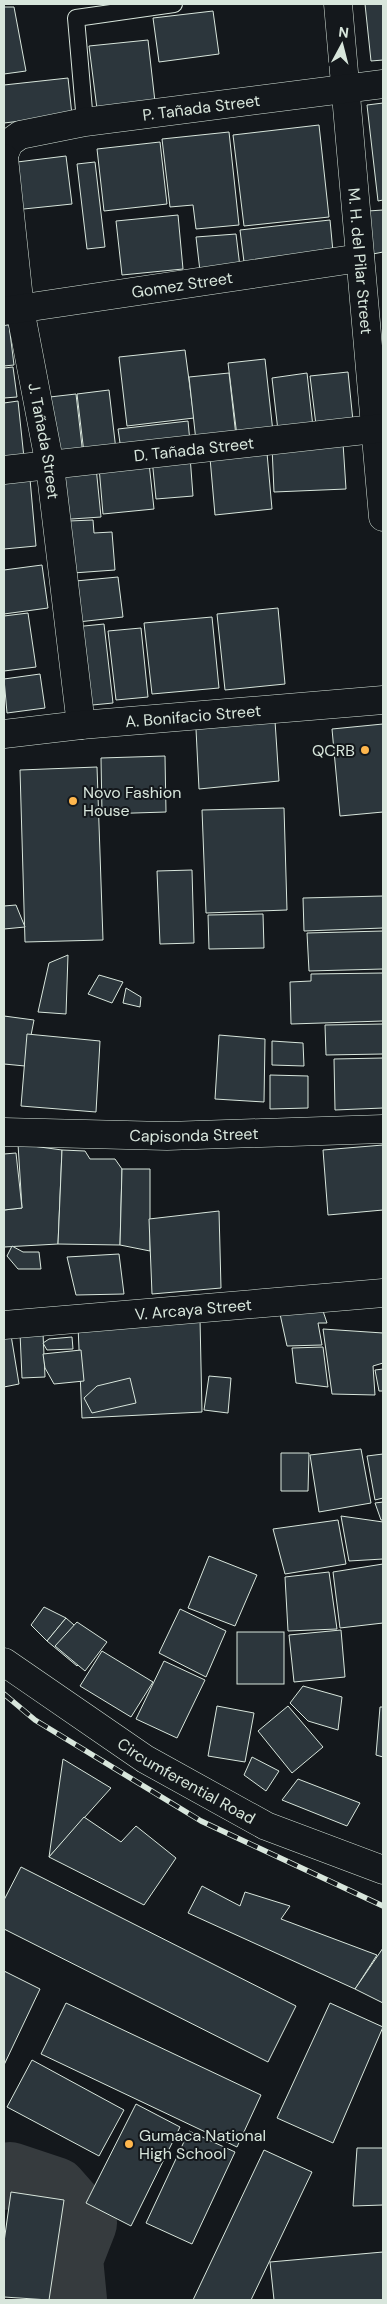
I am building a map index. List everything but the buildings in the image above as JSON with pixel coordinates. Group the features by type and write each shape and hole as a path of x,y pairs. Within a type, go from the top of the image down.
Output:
{"street":[{"name":"M. H. del Pilar Street","path":"338,4 347,89 360,258 379,428 383,517"},
{"name":"P. Tañada Street","path":"9,149 85,122 383,84"},
{"name":"J. Tañada Street","path":"9,149 12,310 50,466 81,725"},
{"name":"Gomez Street","path":"12,310 360,258"},
{"name":"D. Tañada Street","path":"4,470 379,428"},
{"name":"A. Bonifacio Street","path":"4,734 81,725 383,700"},
{"name":"Capisonda Street","path":"4,1132 167,1136 383,1129"},
{"name":"V. Arcaya Street","path":"4,1325 383,1293"},
{"name":"Circumferential Road","path":"4,1662 145,1759 266,1826 383,1870"}],"lane":[{"path":"85,122 76,18 174,4"}],"waterway":[{"path":"4,2177 10,2175 55,2190 84,2223 70,2259 74,2300"}],"railway":[{"path":"4,1694 35,1720 201,1821 383,1906"}],"place":[{"name":"QCRB","path":"365,750"},
{"name":"Novo Fashion House","path":"73,801"},
{"name":"Gumaca National High School","path":"129,2144"}]}
